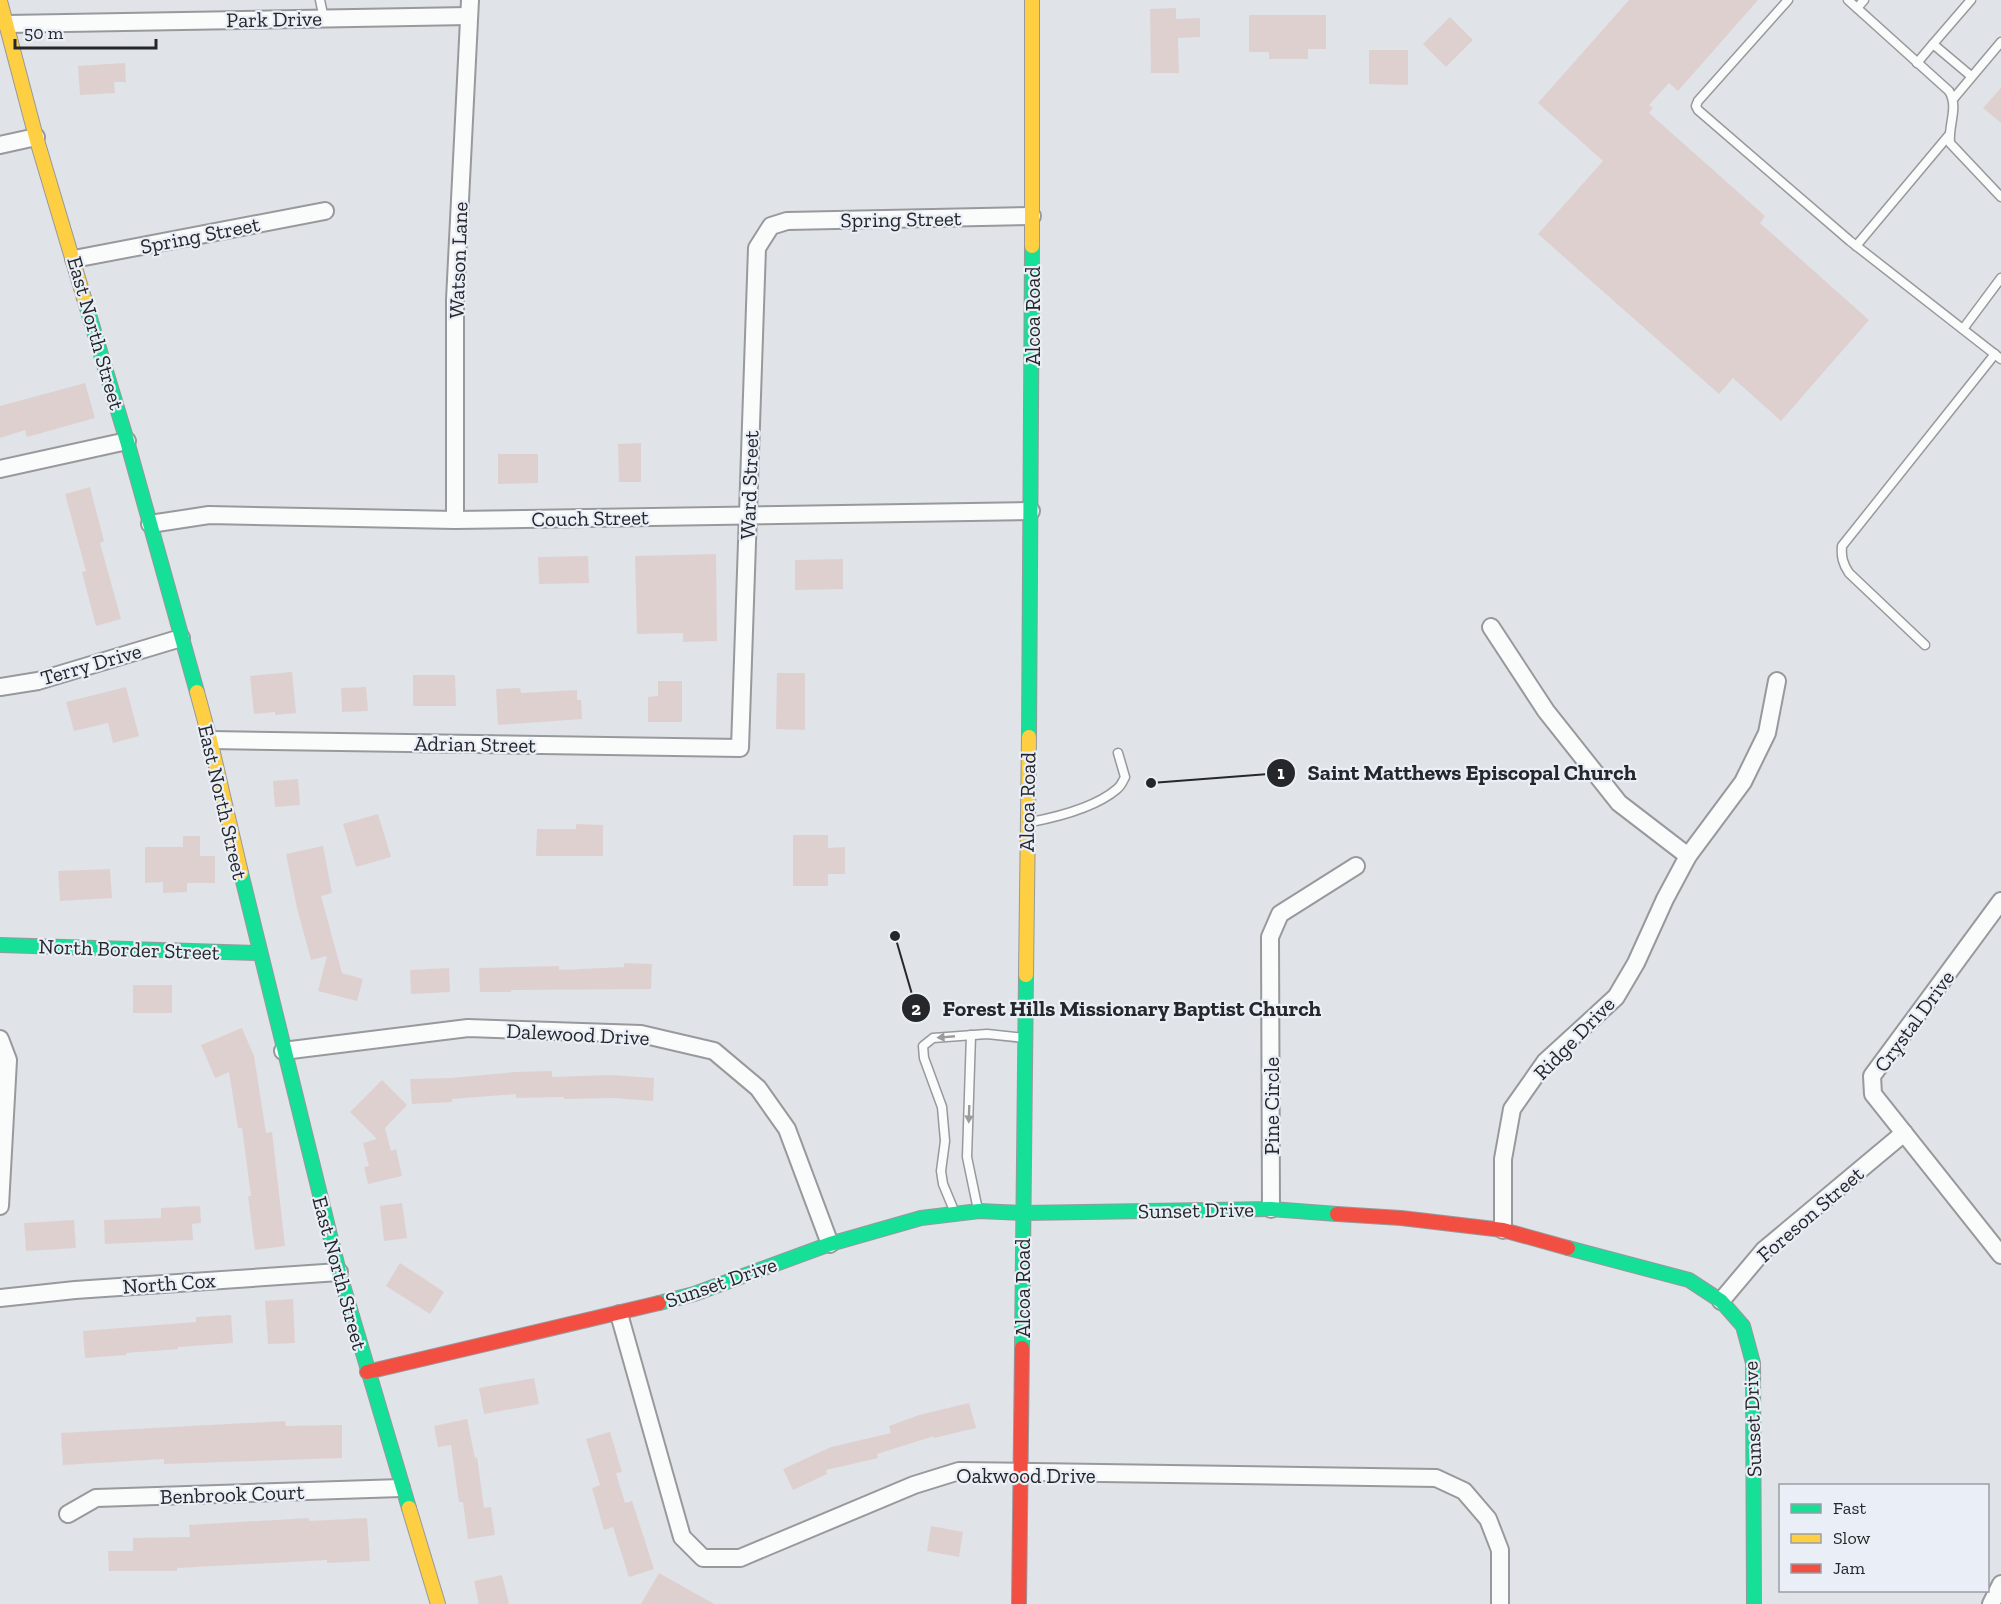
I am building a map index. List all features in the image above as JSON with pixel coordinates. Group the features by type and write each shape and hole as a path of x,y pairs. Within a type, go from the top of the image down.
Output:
{"street":[{"name":"Alcoa Road","path":"1019,1604 1031,511 1032,0"},
{"name":"East North Street","path":"0,2 36,137 128,441 210,740 259,953 339,1272 401,1488 438,1604"},
{"name":"Park Drive","path":"7,24 324,19 469,8"},
{"name":"Watson Lane","path":"455,520 455,300 469,8"},
{"path":"0,145 36,137"},
{"name":"Spring Street","path":"74,259 325,211"},
{"name":"Spring Street","path":"771,226 787,221 1032,216"},
{"name":"Ward Street","path":"740,748 757,248 771,226"},
{"path":"0,469 128,441"},
{"name":"Couch Street","path":"150,525 208,515 455,520 1031,511"},
{"path":"1491,627 1546,711 1619,803 1688,856"},
{"name":"Terry Drive","path":"0,687 38,681 181,638"},
{"name":"Ridge Drive","path":"1503,1230 1503,1159 1512,1109 1545,1062 1616,997 1636,963 1665,899 1688,856 1743,782 1767,733 1777,681"},
{"name":"Adrian Street","path":"210,740 740,748"},
{"name":"Pine Circle","path":"1271,1209 1270,937 1280,914 1356,866"},
{"name":"Crystal Drive","path":"2001,901 1872,1076 1873,1094 2001,1255"},
{"name":"North Border Street","path":"0,945 259,953"},
{"name":"Dalewood Drive","path":"283,1051 468,1028 641,1034 714,1051 758,1088 787,1129 830,1244"},
{"path":"0,1039 8,1060 0,1206"},
{"name":"Foreson Street","path":"1721,1301 1764,1250 1904,1133"},
{"name":"Sunset Drive","path":"367,1372 619,1314 694,1294 830,1244 921,1218 979,1211 1023,1213 1271,1209 1401,1218 1503,1230 1689,1280 1721,1301 1743,1326 1753,1363 1754,1604"},
{"name":"North Cox","path":"0,1298 75,1290 339,1272"},
{"name":"Oakwood Drive","path":"619,1314 682,1537 703,1558 740,1558 915,1485 959,1471 1436,1478 1464,1491 1488,1519 1500,1550 1500,1604"},
{"name":"Benbrook Court","path":"68,1514 96,1498 401,1488"},
{"path":"1991,1604 2001,1584"}],"lane":[{"path":"320,0 324,19"},
{"path":"1788,0 1696,106 1856,246 1998,357 1842,546 1843,564 1849,573 1925,645"},
{"path":"1848,0 1954,98"},
{"path":"1857,8 1864,0"},
{"path":"1917,63 1971,0"},
{"path":"2001,42 1954,98 1949,135 1954,150 2001,197"},
{"path":"1933,44 1971,76"},
{"path":"1856,246 1949,135"},
{"path":"1963,329 2001,278"},
{"path":"1027,823 1056,817 1094,802 1119,788 1125,777 1118,753"},
{"path":"956,1214 940,1171 945,1141 942,1107 924,1058 923,1046 933,1038 971,1035 1005,1035 1025,1038"},
{"path":"971,1035 967,1157 979,1211"}],"building":[{"path":"1629,0 1758,0 1678,91 1669,83 1649,105 1653,108 1649,113 1765,216 1760,223 1869,320 1781,421 1733,378 1719,394 1538,234 1603,161 1538,103"},
{"path":"1176,8 1176,19 1200,18 1200,37 1178,38 1179,73 1151,73 1150,9"},
{"path":"1249,15 1326,15 1326,49 1308,49 1308,59 1269,59 1269,52 1249,52"},
{"path":"1450,17 1473,40 1446,67 1423,44"},
{"path":"1369,50 1408,50 1408,85 1369,84"},
{"path":"125,63 126,82 114,82 115,93 80,95 78,66"},
{"path":"2001,88 2001,123 1983,108"},
{"path":"85,383 95,418 27,437 25,430 0,438 0,406"},
{"path":"641,443 641,482 619,482 618,444"},
{"path":"498,454 538,454 538,483 498,484"},
{"path":"90,487 104,541 100,543 121,619 96,626 82,572 86,571 65,494"},
{"path":"716,554 717,641 683,642 683,633 637,634 635,556"},
{"path":"588,556 589,583 539,584 538,557"},
{"path":"843,559 843,589 795,590 795,560"},
{"path":"292,672 296,713 254,714 250,676"},
{"path":"777,673 805,673 805,730 776,729"},
{"path":"413,675 455,675 456,706 413,706"},
{"path":"658,681 682,681 682,722 648,722 648,697 658,696"},
{"path":"126,687 139,736 113,743 108,723 74,731 66,702"},
{"path":"366,687 368,711 342,712 341,688"},
{"path":"520,688 521,693 577,690 577,700 581,700 582,719 498,725 496,689"},
{"path":"298,779 300,805 275,807 273,781"},
{"path":"378,814 391,857 356,867 343,824"},
{"path":"576,824 603,825 603,856 536,856 537,829 576,829"},
{"path":"793,835 828,835 828,848 845,847 845,874 828,874 828,886 793,886"},
{"path":"183,836 200,836 200,856 215,856 215,883 187,883 187,892 163,893 163,882 145,883 145,847 183,847"},
{"path":"323,846 332,893 321,896 342,973 363,979 357,1001 318,991 327,956 311,960 297,908 286,854"},
{"path":"110,869 112,898 60,901 58,871"},
{"path":"624,963 652,964 651,989 480,992 479,968 559,966 559,970 624,967"},
{"path":"449,968 450,992 411,994 410,970"},
{"path":"133,985 172,985 172,1013 133,1013"},
{"path":"242,1028 254,1056 266,1133 272,1132 285,1246 255,1250 242,1128 238,1128 229,1072 215,1078 201,1045"},
{"path":"552,1071 552,1077 612,1075 654,1078 653,1101 613,1098 516,1098 516,1094 452,1099 452,1102 412,1104 410,1079"},
{"path":"382,1080 407,1105 385,1128 391,1151 396,1149 402,1176 368,1184 364,1167 369,1166 363,1143 377,1139 350,1112"},
{"path":"402,1203 407,1238 384,1241 380,1206"},
{"path":"200,1206 201,1223 192,1224 193,1240 105,1244 104,1220 161,1218 161,1208"},
{"path":"74,1220 76,1248 26,1251 24,1223"},
{"path":"400,1263 444,1292 430,1314 386,1286"},
{"path":"293,1299 295,1343 268,1344 265,1301"},
{"path":"231,1315 233,1343 85,1358 83,1331 196,1322 196,1317"},
{"path":"534,1378 539,1404 484,1414 479,1388"},
{"path":"969,1403 976,1428 934,1438 934,1436 877,1454 878,1458 826,1470 827,1474 793,1490 783,1469 831,1447 891,1433 889,1426 919,1415"},
{"path":"467,1419 475,1458 477,1457 484,1508 491,1507 495,1535 468,1539 463,1502 459,1502 451,1445 438,1447 434,1426"},
{"path":"285,1421 286,1426 342,1425 342,1458 164,1464 164,1459 63,1465 61,1433"},
{"path":"610,1432 622,1472 616,1473 625,1503 632,1501 654,1569 629,1577 613,1527 604,1530 592,1488 600,1485 586,1439"},
{"path":"309,1518 309,1521 367,1518 370,1561 327,1563 327,1560 177,1568 177,1571 109,1571 108,1551 133,1551 133,1538 190,1537 189,1525"},
{"path":"931,1526 963,1532 959,1557 927,1551"},
{"path":"659,1573 714,1604 641,1604"},
{"path":"502,1575 509,1604 479,1604 474,1581"}],"traffic: fast":[{"path":"1029,737 1032,246"},
{"path":"84,298 127,441 197,692"},
{"path":"241,873 339,1272 409,1508"},
{"path":"0,945 259,953"},
{"path":"1022,1348 1026,975"},
{"path":"659,1303 694,1294 830,1244 921,1218 979,1211 1023,1213 1271,1209 1337,1214"},
{"path":"1568,1248 1689,1280 1721,1301 1743,1326 1753,1363 1754,1604"}],"traffic: slow":[{"path":"1032,0 1032,246"},
{"path":"0,1 36,137 84,298"},
{"path":"197,692 241,873"},
{"path":"1026,975 1029,737"},
{"path":"409,1508 438,1604"}],"traffic: jam":[{"path":"1337,1214 1401,1218 1503,1230 1568,1248"},
{"path":"367,1372 659,1303"},
{"path":"1019,1604 1022,1348"}],"place":[{"name":"Saint Matthews Episcopal Church","path":"1151,783"},
{"name":"Forest Hills Missionary Baptist Church","path":"895,936"}]}
